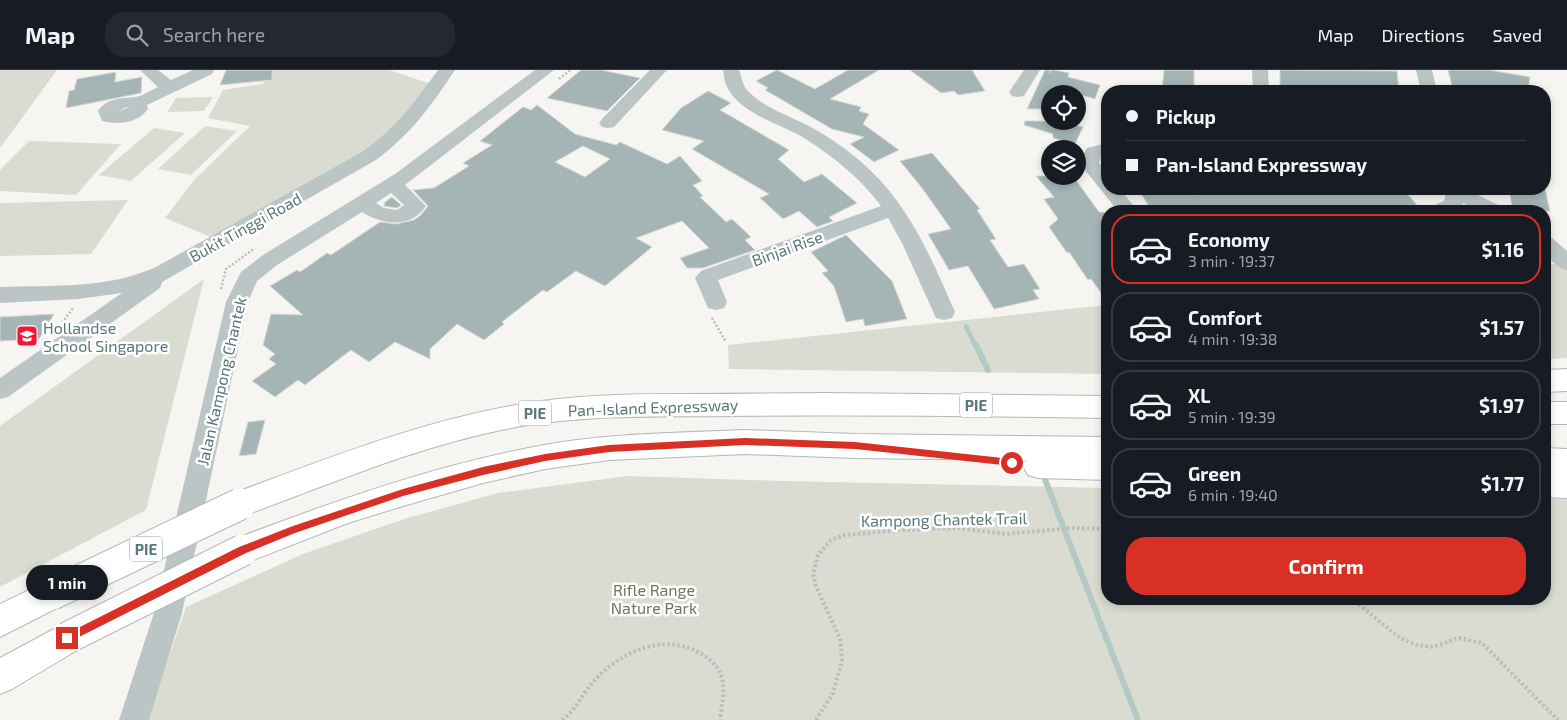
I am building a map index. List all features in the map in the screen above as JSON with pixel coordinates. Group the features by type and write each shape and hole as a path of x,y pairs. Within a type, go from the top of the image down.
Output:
{"highway":[{"path":"1551,381 1567,380"},
{"path":"845,403 1029,389 1101,390"},
{"name":"Pan-Island Expressway","path":"0,621 240,504 404,443 474,425 541,412 609,406 845,403 1101,407"},
{"path":"1551,413 1567,414"},
{"path":"0,677 67,638 242,550 344,511 483,471 545,457 609,448 745,442 855,446 1101,449"},
{"path":"855,446 1051,467 1101,468"},
{"path":"1551,460 1567,461"},
{"path":"1551,484 1567,485"}],"street":[{"path":"148,70 170,88"},
{"path":"138,103 205,70"},
{"name":"Bukit Tinggi Road","path":"0,295 89,289 128,284 153,277 181,263 369,156 392,139 409,122 447,70"},
{"path":"608,122 659,70"},
{"path":"731,70 735,86 757,106 810,134 871,181 893,209 921,261 944,312"},
{"path":"1018,92 1032,70"},
{"path":"1260,70 1261,85"},
{"path":"1424,70 1428,85"},
{"name":"Jalan Kampong Chantek","path":"131,718 168,613 237,302 248,277 270,260 393,184 551,76"},
{"path":"1101,150 1094,152 1089,161 1089,164 1101,179"},
{"path":"362,203 379,214 400,217 416,206 393,184"},
{"path":"1114,195 1123,205"},
{"path":"1464,195 1482,205"},
{"name":"Binjai Rise","path":"713,309 706,278 708,276 893,209"},
{"path":"1551,248 1567,263"},
{"path":"61,336 181,263"},
{"path":"0,390 89,311 89,289"}],"path":[{"path":"551,76 570,70"},
{"path":"61,336 72,309 89,289"},
{"path":"713,309 726,342"},
{"name":"Kampong Chantek Trail","path":"816,720 825,709 842,667 840,637 813,580 816,559 821,549 829,542 848,534 941,529 967,529 1012,534 1071,527 1101,529"},
{"path":"1359,605 1400,638 1417,645 1433,646 1459,638 1482,643 1558,720"},
{"path":"562,720 573,712 592,682 610,665 638,648 651,644 669,643 691,648 705,656 716,666 724,678 725,687 720,720"}],"green space":[{"path":"0,70 57,70 0,148"},
{"path":"268,70 389,70 431,84 399,127 355,161 213,238 165,218 194,180 250,126 208,118 223,90 263,84"},
{"path":"213,97 204,111 167,112 176,98"},
{"path":"205,126 237,131 191,175 158,169"},
{"path":"154,128 185,133 131,181 99,175"},
{"path":"29,141 121,144 76,195 0,191 0,170"},
{"path":"128,200 91,254 0,256 0,203"},
{"path":"1567,263 1567,358 1551,359 1551,264"},
{"path":"204,279 146,510 0,587 0,426"},
{"path":"1101,306 1101,374 729,369 728,345"},
{"name":"Rifle Range Nature Park","path":"628,476 1101,488 1101,605 1551,605 1551,498 1567,499 1567,720 149,720 186,607 303,554 404,519 498,493"}],"building":[{"path":"226,70 272,70 272,80 220,85"},
{"path":"581,70 601,70 640,78 607,111 547,98"},
{"path":"777,70 815,89 848,70 879,70 830,99 861,107 859,111 869,114 863,124 899,150 874,162 850,144 864,137 832,129 765,90 768,88 756,81"},
{"path":"910,70 972,70 985,91 958,95 954,91 941,93"},
{"path":"1045,70 1050,70 1050,73 1051,70 1054,70 1069,73 1068,77 1100,85 1095,99 1086,96 1086,85 1041,85 1041,109 1027,109"},
{"path":"1164,70 1194,70 1194,85 1163,85"},
{"path":"1280,70 1397,71 1398,85 1280,85"},
{"path":"1448,70 1489,70 1530,77 1529,85 1452,85"},
{"path":"116,72 115,82 142,77 141,93 66,108 69,91 74,90 77,79"},
{"path":"708,91 731,103 720,110 789,150 778,159 804,182 822,174 857,203 829,217 833,221 817,227 799,211 783,219 760,198 769,194 692,149 704,141 662,130 681,108"},
{"path":"537,105 575,134 616,145 620,142 667,164 680,156 702,181 693,185 703,196 700,197 726,222 732,219 751,237 745,240 755,250 703,268 687,268 680,258 709,248 682,221 636,238 652,247 605,286 576,271 547,292 543,290 502,322 504,324 484,340 457,324 430,349 430,359 395,342 369,362 351,350 305,385 298,380 275,397 252,381 276,364 269,359 275,354 263,345 271,314 303,315 270,286 297,270 300,272 327,253 331,255 380,222 396,224 414,220 428,206 413,190 434,188 469,166 463,163 492,145 480,141 523,107 531,110","holes":["583,146 610,159 585,177 555,162"]},
{"path":"1025,121 1041,121 1041,130 1082,130 1077,140 1060,140 1053,138 1053,134 1024,125"},
{"path":"932,153 980,209 977,210 996,239 990,240 1008,267 1024,264 1040,289 1033,290 1039,299 994,309 968,266 949,270 928,234 951,229 900,161"},
{"path":"1044,185 1080,185 1101,212 1101,293 1091,279 1088,280 1049,227 1058,219 1044,199 1054,197"},
{"path":"1142,195 1408,195 1417,205 1148,205"},
{"path":"1510,195 1546,195 1549,205 1512,205"},
{"path":"392,197 401,205 397,208 384,206 385,202"},
{"path":"846,235 892,281 907,319 865,326 863,319 846,322 834,286 822,273 828,271 811,252"},
{"path":"54,314 39,339 0,341 0,317"},
{"path":"265,420 256,454 239,456 248,422"}],"waterway":[{"path":"966,326 976,347"},
{"path":"976,345 988,370"},
{"path":"1044,477 1138,720"}],"place":[{"name":"Hollandse School Singapore","path":"27,336"}],"route":[{"path":"67,638 242,550 293,530 344,511 403,493 483,471 545,457 609,448 745,442 855,446 1012,463"}]}
